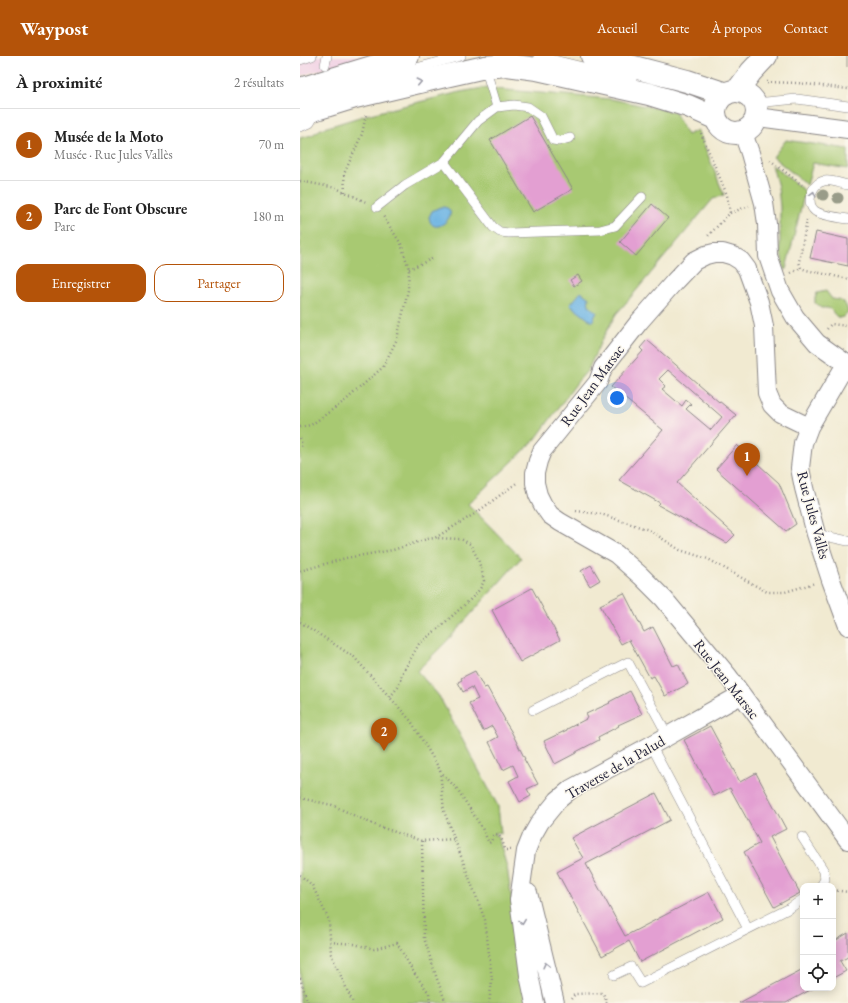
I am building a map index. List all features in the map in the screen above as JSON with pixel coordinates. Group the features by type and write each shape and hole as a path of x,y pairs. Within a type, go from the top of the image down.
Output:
{"street":[{"path":"300,89 408,56"},
{"path":"307,116 355,97 485,67 507,65 537,69 649,94 694,108 708,124 718,124 729,132 743,133 752,126 756,110 752,99 743,92 732,92 592,56"},
{"path":"708,124 720,98 759,77 766,56"},
{"path":"756,110 848,129"},
{"path":"743,133 764,203 767,224 768,256 780,291 796,317 817,343 847,364"},
{"name":"Rue Jean Marsac","path":"809,427 780,413 772,405 767,393 764,326 759,302 747,269 741,261 732,256 723,253 714,253 694,261 640,322 603,368 598,382 542,451 535,473 535,483 543,505 550,515 616,554 664,599 728,676 848,840"},
{"name":"Rue Jules Vallès","path":"847,364 809,427 803,443 800,468 816,534 848,626"},
{"name":"Traverse de la Palud","path":"535,1003 529,975 519,900 526,851 540,822 558,800 571,789 741,694"},
{"name":"Traverse de la Palud","path":"524,869 528,893 555,1003"}],"lane":[{"path":"300,60 312,56"},
{"path":"300,102 378,78 461,56"},
{"path":"538,56 638,81"},
{"path":"485,67 497,107"},
{"path":"683,105 659,86 687,81"},
{"path":"756,110 766,102 797,99 848,106"},
{"path":"377,207 405,185 444,162 478,121 497,107 514,105 528,107 540,116 553,140 558,141 570,138"},
{"path":"300,127 310,123 307,116"},
{"path":"444,162 493,227 500,232 600,230 614,226 642,197"},
{"path":"848,185 823,180 812,192 810,203 814,211 848,219"},
{"path":"816,534 848,541"},
{"path":"533,710 628,662 668,736"},
{"path":"651,745 748,929"},
{"path":"802,837 824,871 825,879 823,883"},
{"path":"614,975 631,967 642,983 790,908 800,901"}],"path":[{"path":"759,77 848,89"},
{"path":"345,192 344,174 362,134 366,115 365,113 372,111"},
{"path":"708,124 727,195 730,212"},
{"path":"768,159 812,192"},
{"path":"300,181 336,188 377,207 400,244 409,269 408,290 397,339 383,367 346,400 311,425 300,427"},
{"path":"801,268 799,262 810,203"},
{"path":"704,241 730,212 744,207"},
{"path":"409,269 434,258"},
{"path":"793,272 801,268 848,279"},
{"path":"831,324 848,326"},
{"path":"300,438 302,445 300,448"},
{"path":"434,538 482,509 522,479 538,461"},
{"path":"575,511 601,514 650,530 680,550 708,559 767,592 785,592 815,583"},
{"path":"300,571 346,558 393,550 427,539 461,539 470,544 482,572 484,581 480,589 440,627 419,644 403,672 398,687 390,697"},
{"path":"300,622 354,657 411,721 440,770 458,790 482,828 488,843 491,842 495,834 498,834 506,850"},
{"path":"440,770 444,811 485,920 492,980 489,1003"},
{"path":"300,798 332,805 377,826 422,841 454,839"},
{"path":"422,841 424,938 446,1003"},
{"path":"300,875 312,886 329,920 331,954 353,1003"},
{"path":"836,890 848,892"},
{"path":"330,942 354,944 374,949 397,943 414,973 429,993 430,1003"},
{"path":"300,978 308,1003"},
{"path":"575,994 603,993 607,1003"}],"shaded area":[{"path":"300,56 370,56 300,76"}],"green space":[{"path":"483,88 611,99 675,112 687,135 698,130 724,195 713,199 616,314 602,339 588,370 578,381 535,440 468,504 521,558 447,641 417,671 439,696 498,806 501,834 495,832 495,836 498,837 507,867 527,1003 300,1003 300,138 312,135 321,129 366,115 460,92"},
{"path":"786,140 848,149 848,169 813,163 807,185 773,157"},
{"path":"772,165 805,191 786,269 784,270 780,247 780,207 778,187"},
{"path":"826,291 832,299 840,301 846,305 848,312 843,317 839,318 830,309 821,308 815,303 817,293"}],"water":[{"path":"440,207 447,208 450,212 449,217 441,225 436,226 432,224 429,217 432,211"},
{"path":"581,292 589,298 589,305 597,312 592,322 570,305"}],"building":[{"path":"530,116 573,189 533,212 490,140"},
{"path":"652,204 668,218 636,256 620,242"},
{"path":"816,232 848,239 848,266 810,258"},
{"path":"578,275 582,281 574,286 570,280"},
{"path":"647,340 736,415 677,483 735,535 727,543 658,505 660,503 619,480 663,430 611,387 643,351 640,348","holes":["668,370 722,417 711,430 686,409 691,404 686,400 682,406 662,389 666,386 659,379"]},
{"path":"737,445 779,483 796,524 786,531 716,469"},
{"path":"591,565 600,580 590,586 581,571"},
{"path":"532,588 560,640 520,662 492,610"},
{"path":"624,593 644,632 653,627 673,666 678,664 688,684 665,696 654,676 650,678 629,640 621,644 600,605"},
{"path":"475,671 484,688 487,687 538,784 527,789 531,796 520,802 509,781 518,776 513,765 503,770 489,742 498,737 492,726 483,731 469,703 478,699 472,687 463,692 458,682 462,680 461,678"},
{"path":"630,691 642,714 618,725 619,726 598,737 599,740 555,764 544,741 588,718 586,714 610,703 609,702"},
{"path":"710,726 740,782 756,773 786,829 770,837 800,893 774,907 744,852 760,843 730,788 714,796 684,740"},
{"path":"656,793 670,820 586,864 625,936 709,892 723,918 640,962 629,941 602,956 557,872 583,858 571,838"},
{"path":"848,933 848,957 840,961 846,971 836,976 836,955 836,940"},
{"path":"800,971 800,991 808,991 786,1003 739,1003"}],"place":[{"name":"Musée de la Moto","path":"747,476"},
{"name":"Parc de Font Obscure","path":"384,751"}]}
